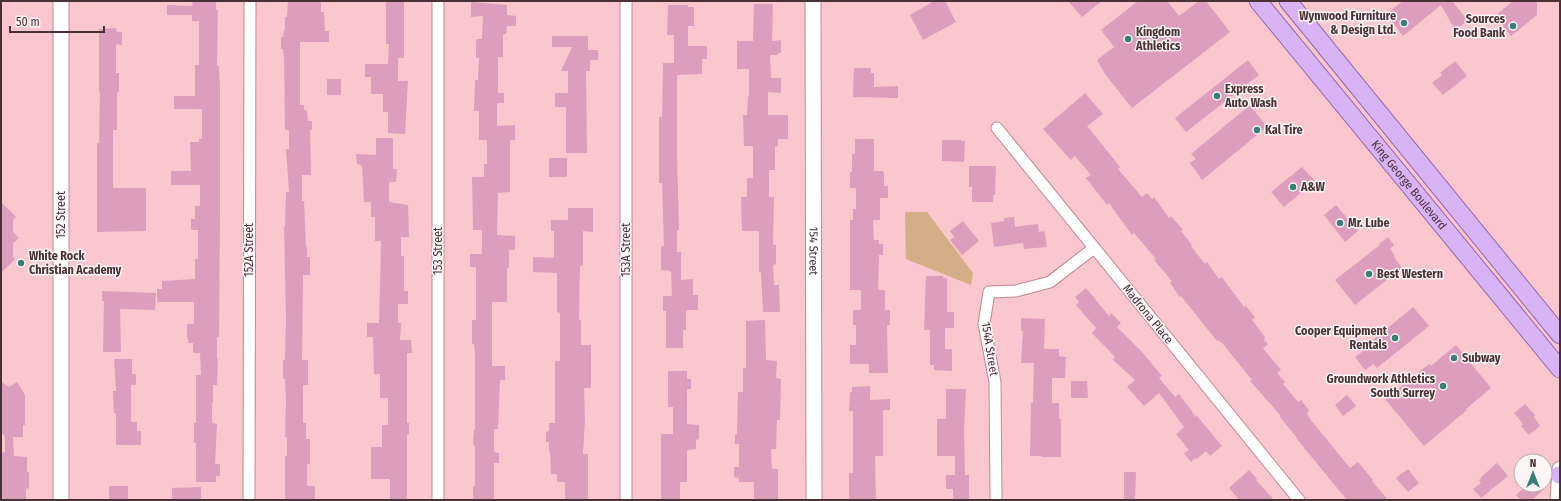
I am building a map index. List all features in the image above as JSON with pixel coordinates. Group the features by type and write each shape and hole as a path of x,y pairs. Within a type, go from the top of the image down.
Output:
{"main road":[{"name":"King George Boulevard","path":"1288,1 1560,335"},
{"name":"King George Boulevard","path":"1261,5 1560,369"},
{"path":"1261,5 1274,5 1279,8 1312,46 1346,73"},
{"path":"1372,140 1392,149 1424,187 1441,189"},
{"path":"1541,312 1560,317"}],"street":[{"name":"152 Street","path":"61,1 61,500"},
{"name":"152A Street","path":"249,500 250,1"},
{"name":"153 Street","path":"438,1 438,500"},
{"name":"153A Street","path":"626,1 626,500"},
{"name":"154 Street","path":"813,1 814,500"},
{"name":"Madrona Place","path":"996,128 1299,500"},
{"name":"154A Street","path":"996,500 995,382 984,324 989,292 1016,291 1050,282 1094,248"},
{"path":"1558,500 1560,473"}],"shaded area":[{"path":"905,212 927,212 973,273 971,285 906,259"}],"building":[{"path":"193,1 216,1 216,10 218,10 217,66 219,66 220,88 219,337 217,337 217,385 213,385 212,403 212,423 217,424 215,464 220,464 220,476 216,476 216,482 196,482 196,443 194,443 194,423 196,423 196,375 201,375 200,353 193,353 193,343 188,343 187,338 187,324 194,324 194,302 157,302 157,289 162,289 162,281 195,279 195,259 198,259 198,230 191,230 191,219 195,219 195,206 200,206 200,185 171,185 171,171 191,171 190,142 199,142 199,139 202,139 202,109 174,109 174,96 195,96 195,65 199,65 199,21 192,21 192,15 167,15 167,5 192,6"},
{"path":"288,1 321,1 321,12 324,12 325,31 329,31 329,42 300,42 300,105 304,105 304,110 307,110 308,121 312,121 312,130 310,130 311,175 302,175 302,201 304,201 306,247 307,257 310,257 310,275 303,275 302,360 308,360 308,385 303,385 303,423 306,423 306,439 310,439 310,464 307,464 307,486 315,486 315,500 285,500 285,456 287,456 287,437 285,437 285,379 283,379 286,319 284,227 286,192 289,192 286,149 289,149 289,130 285,130 284,58 283,49 281,49 281,37 283,37 285,30 285,17 287,17"},
{"path":"386,1 404,1 404,58 398,58 398,81 408,81 405,134 388,133 388,112 383,112 383,94 371,94 371,77 365,77 365,64 388,64 389,44 386,44"},
{"path":"934,1 945,1 956,22 923,40 910,15"},
{"path":"1068,1 1102,1 1082,17"},
{"path":"1138,1 1167,1 1179,16 1199,1 1206,1 1230,32 1132,108 1105,74 1097,60 1114,47 1101,30"},
{"path":"1403,1 1452,1 1468,21 1455,30 1441,5 1403,36 1390,19 1390,11"},
{"name":"Sources Food Bank","path":"1513,1 1537,1 1537,15 1511,36 1495,16"},
{"path":"471,2 507,5 507,15 516,16 516,26 507,26 506,34 503,34 503,57 498,57 498,93 504,93 504,103 497,103 497,126 515,125 515,140 510,140 510,192 498,193 497,235 515,236 515,250 509,250 509,268 507,268 507,302 492,302 492,366 505,366 505,380 500,380 498,429 494,429 494,452 499,453 499,463 494,463 494,500 473,500 473,486 475,486 475,446 473,445 475,430 475,353 474,344 472,344 472,320 476,320 476,267 470,267 470,254 482,254 482,230 473,230 472,177 484,177 484,164 487,164 487,140 479,140 479,111 474,111 475,80 478,80 479,58 476,58 476,42 477,39 482,39 483,16 471,17"},
{"path":"754,4 773,4 772,41 781,40 781,53 778,53 778,55 770,55 771,78 781,78 781,93 768,92 768,115 788,115 788,139 778,139 778,147 775,146 775,170 769,170 769,197 774,197 773,245 776,245 776,264 773,265 774,285 779,285 780,312 763,312 761,272 759,272 759,231 742,231 741,197 747,197 747,178 753,178 753,146 744,146 743,115 747,115 749,69 737,69 737,41 753,41"},
{"path":"668,5 688,5 688,7 694,7 694,26 688,26 688,46 707,46 707,59 702,59 702,74 677,75 679,230 677,230 677,252 681,252 681,280 693,279 693,295 698,295 698,310 686,310 686,330 683,330 683,348 666,348 666,311 663,311 663,296 672,296 671,271 661,270 661,246 664,246 662,183 659,183 659,117 662,117 663,63 674,63 674,35 667,35"},
{"path":"116,28 117,32 122,32 122,45 116,44 116,73 119,73 119,92 117,92 117,130 113,130 113,188 146,188 146,231 97,232 97,143 99,143 100,92 99,29"},
{"path":"552,36 588,36 588,50 598,50 598,60 590,60 590,71 586,71 587,153 566,153 566,107 555,107 555,93 568,93 568,71 561,71 572,47 552,47"},
{"name":"Express Auto Wash","path":"1248,60 1259,75 1186,132 1175,118"},
{"path":"1455,61 1467,76 1443,95 1432,83 1442,75 1440,73"},
{"path":"854,68 871,68 871,73 874,73 874,87 898,86 898,98 853,97"},
{"path":"327,79 341,79 341,95 327,95"},
{"path":"1085,93 1103,114 1087,126 1120,167 1118,169 1142,197 1147,193 1152,199 1154,197 1169,218 1171,216 1183,230 1181,231 1205,264 1207,262 1219,279 1222,277 1244,307 1246,306 1255,317 1252,320 1265,337 1264,340 1268,344 1263,348 1281,370 1277,373 1285,382 1283,384 1298,402 1301,400 1309,410 1307,413 1310,419 1350,468 1358,462 1388,500 1347,500 1296,438 1280,417 1281,416 1250,381 1252,380 1223,344 1218,340 1217,341 1181,296 1180,297 1170,283 1172,281 1154,260 1156,259 1134,233 1132,235 1109,203 1107,205 1086,178 1091,175 1075,156 1071,160 1043,129"},
{"path":"1250,105 1267,127 1202,180 1190,163 1196,159 1191,154"},
{"path":"376,138 393,138 393,169 397,169 396,182 389,182 389,202 408,205 409,237 401,237 401,256 404,256 404,291 408,291 408,304 398,304 398,323 401,323 400,340 411,340 412,353 407,353 407,423 409,423 409,434 407,434 407,500 390,500 390,479 371,479 371,447 382,447 382,425 388,425 388,398 380,398 380,374 374,374 373,337 367,337 367,323 379,323 381,241 375,241 375,217 371,217 371,202 364,202 362,165 357,164 356,154 376,155"},
{"path":"855,139 874,139 874,171 883,171 884,186 888,186 888,198 880,198 880,220 873,220 874,240 879,240 879,244 883,244 883,255 879,255 878,290 885,290 885,310 890,310 890,325 887,325 888,373 869,373 869,364 850,364 850,345 856,345 856,325 853,325 853,310 861,310 861,290 850,290 850,220 853,220 853,209 856,209 856,188 850,188 850,172 852,172 852,154 855,154"},
{"path":"942,140 965,141 964,162 942,161"},
{"path":"549,158 567,158 567,177 549,177"},
{"path":"969,166 996,166 995,195 993,195 993,202 972,202 972,187 969,187"},
{"name":"A&W","path":"1302,167 1315,181 1284,207 1271,192"},
{"path":"1,202 16,217 13,220 13,232 19,238 13,243 13,257 15,259 1,273"},
{"name":"Mr. Lube","path":"1336,205 1358,231 1345,242 1324,215"},
{"path":"568,208 593,208 593,232 583,231 583,266 580,266 579,320 581,320 581,345 591,345 591,388 584,388 585,419 583,454 588,454 588,500 565,500 565,482 557,482 557,474 551,474 549,442 546,442 546,432 549,431 549,423 555,423 555,361 560,361 560,313 557,312 557,273 533,272 533,257 554,258 554,231 551,231 551,220 568,220"},
{"path":"1014,217 1015,227 1038,224 1039,232 1044,231 1047,247 1024,249 1023,243 994,247 991,223 1004,221 1004,218"},
{"path":"963,221 979,241 962,255 950,240 954,237 950,231"},
{"name":"Best Western","path":"1388,237 1394,245 1390,249 1402,268 1355,305 1335,280"},
{"path":"926,276 943,276 943,278 947,278 947,312 954,312 954,328 945,328 945,349 952,349 952,371 934,370 934,365 930,365 930,330 924,330"},
{"path":"1086,288 1109,316 1111,313 1121,323 1117,327 1142,352 1162,376 1159,378 1175,397 1179,394 1196,417 1197,416 1222,446 1210,456 1206,451 1191,462 1184,453 1189,450 1176,434 1184,427 1159,393 1144,406 1127,387 1135,380 1113,360 1115,357 1092,333 1096,328 1076,305 1079,302 1075,297"},
{"path":"102,291 156,293 155,310 120,309 121,352 103,352 104,301 102,301"},
{"name":"Cooper Equipment Rentals","path":"1413,307 1429,326 1377,368 1373,364 1365,370 1355,357 1363,351 1361,350"},
{"path":"1021,318 1045,319 1044,349 1059,349 1059,356 1066,357 1065,378 1052,378 1052,403 1059,403 1059,419 1061,419 1061,457 1030,456 1031,403 1033,403 1034,363 1021,363 1023,331 1021,331"},
{"path":"765,320 766,360 777,361 776,378 781,379 780,420 777,420 776,449 771,449 772,469 778,469 778,500 754,500 754,482 739,482 739,478 734,477 734,467 739,467 739,444 735,444 735,434 737,434 738,392 743,392 743,368 746,368 746,321"},
{"path":"1456,345 1491,388 1424,446 1385,399 1429,364 1431,366"},
{"path":"114,359 132,359 132,374 136,374 136,385 131,385 131,422 137,422 137,431 141,431 141,445 116,445 116,413 114,413 113,391 116,391"},
{"path":"668,371 687,371 687,379 691,379 691,389 687,389 687,424 699,425 699,439 696,440 696,449 687,450 687,482 680,482 680,500 661,500 661,434 673,434 673,407 668,407"},
{"path":"1071,381 1087,381 1088,398 1071,398"},
{"path":"1,382 9,387 17,382 25,395 25,425 23,425 23,437 13,437 14,456 27,457 29,488 26,489 26,500 1,500 1,453 5,452 5,437 1,432"},
{"path":"870,386 870,400 890,399 890,410 883,410 883,456 875,456 876,500 849,500 849,473 853,473 853,411 849,411 850,392 852,392 852,387"},
{"path":"946,389 966,389 964,431 965,475 969,475 969,500 953,500 953,489 946,489 946,475 955,475 955,456 937,456 937,419 946,419"},
{"path":"1347,395 1356,406 1343,416 1335,405"},
{"path":"1525,404 1535,415 1534,417 1540,426 1529,435 1521,426 1523,424 1514,413"},
{"path":"1497,463 1508,476 1481,498 1473,489 1481,483 1479,480 1481,479 1480,478"},
{"path":"1408,469 1419,483 1408,492 1396,478"},
{"path":"1249,470 1274,500 1239,500 1229,488"},
{"path":"1124,472 1136,472 1135,500 1124,500"},
{"path":"109,486 128,486 128,500 109,500"},
{"path":"201,487 201,500 172,500 172,488"},
{"path":"1518,493 1540,493 1532,500 1521,500 1516,495"}],"place":[{"name":"Wynwood Furniture & Design Ltd.","path":"1404,23"},
{"name":"Sources Food Bank","path":"1513,26"},
{"name":"Kingdom Athletics","path":"1128,39"},
{"name":"Express Auto Wash","path":"1217,96"},
{"name":"Kal Tire","path":"1257,130"},
{"name":"A&W","path":"1293,187"},
{"name":"Mr. Lube","path":"1340,223"},
{"name":"White Rock Christian Academy","path":"21,263"},
{"name":"Best Western","path":"1369,274"},
{"name":"Cooper Equipment Rentals","path":"1395,338"},
{"name":"Subway","path":"1454,358"},
{"name":"Groundwork Athletics South Surrey","path":"1443,386"}]}
